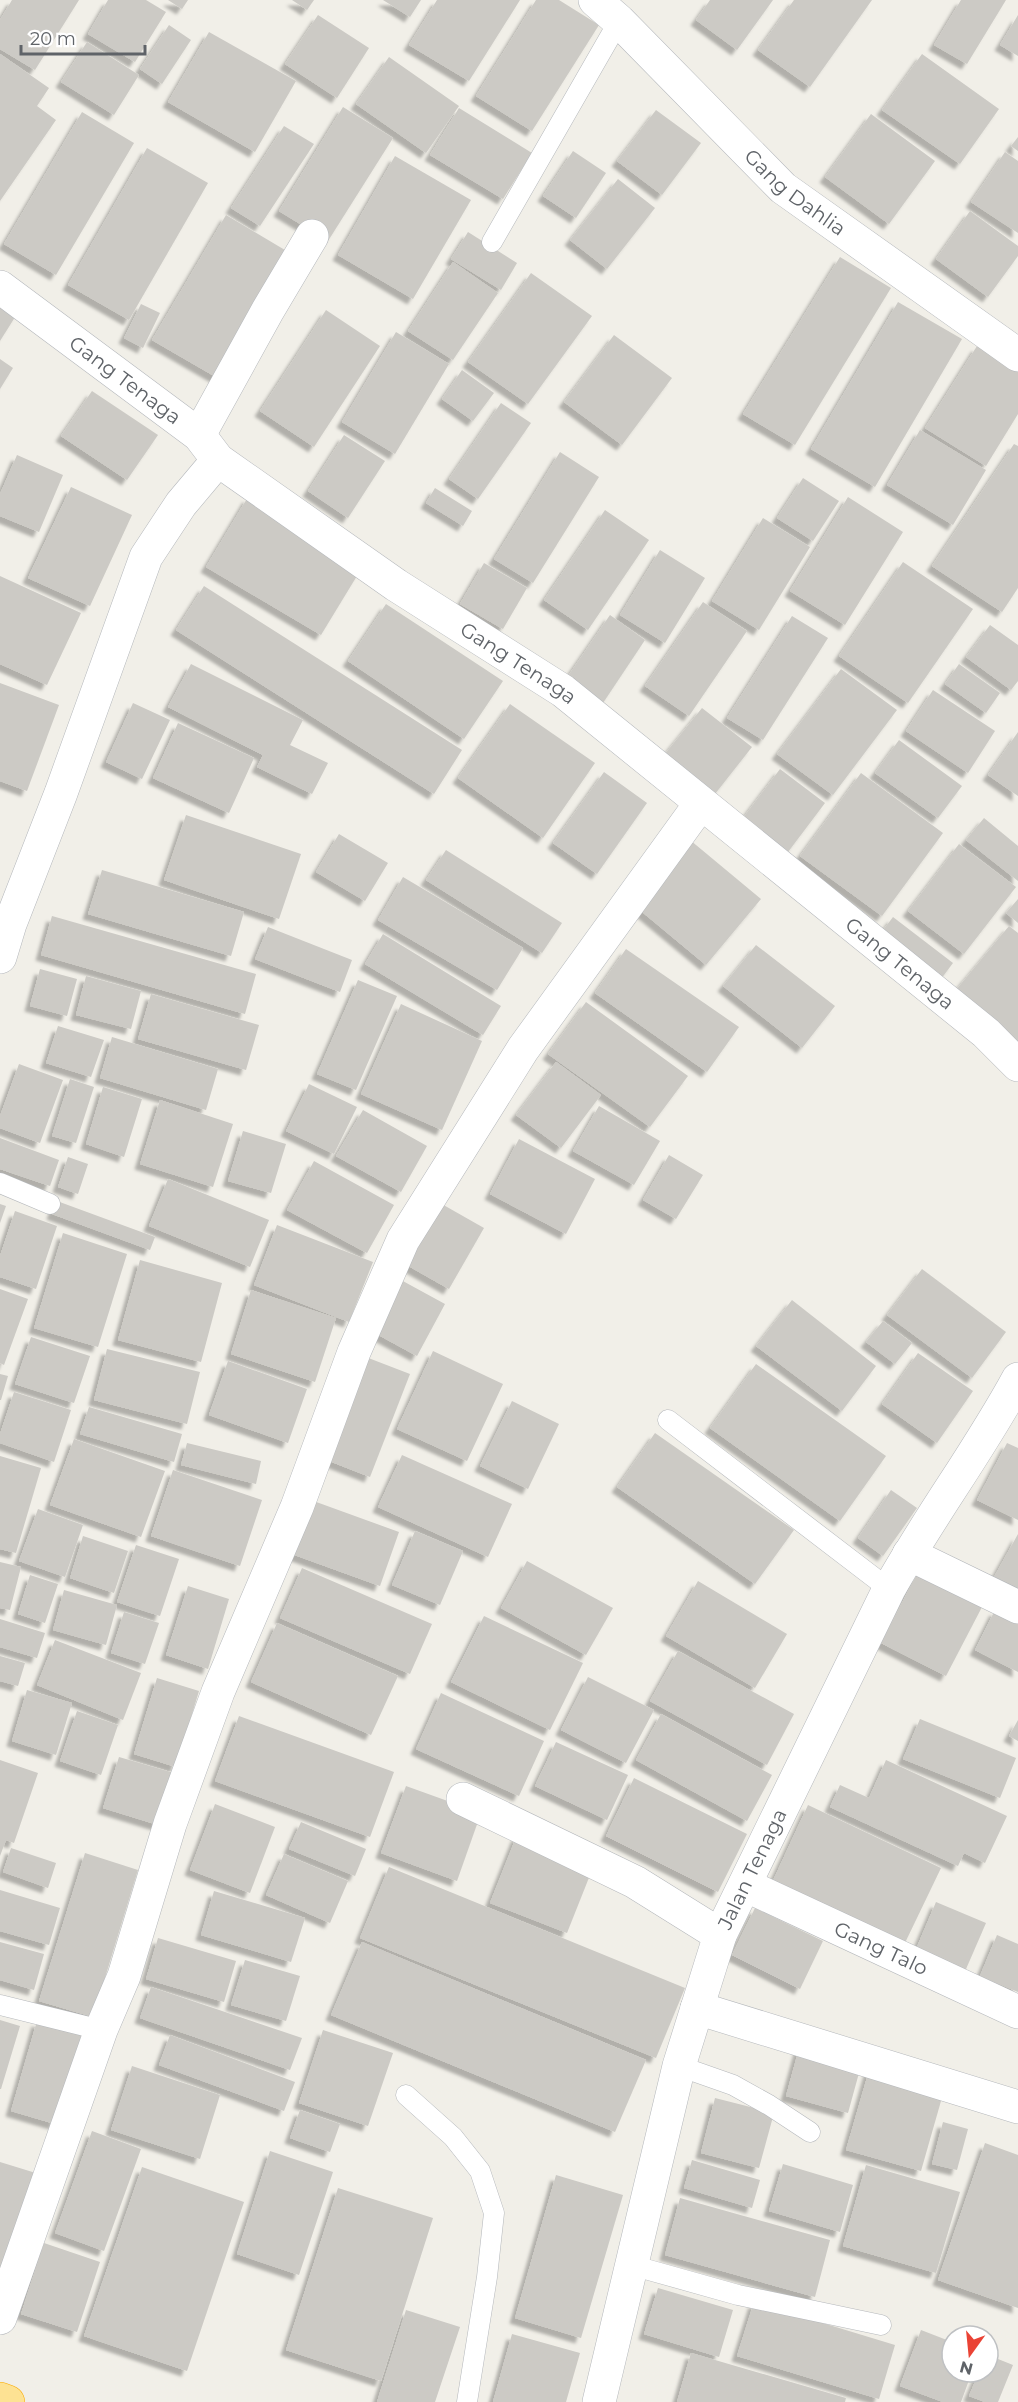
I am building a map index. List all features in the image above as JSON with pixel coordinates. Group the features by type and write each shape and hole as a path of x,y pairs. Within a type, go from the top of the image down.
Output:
{"street":[{"name":"Gang Dahlia","path":"595,0 619,21 783,188 1018,356"},
{"path":"0,957 5,922 61,793 146,557 182,504 268,310 312,236"},
{"name":"Gang Tenaga","path":"0,287 208,447 396,585 563,691 978,1026 1018,1065"},
{"path":"0,2318 101,2031 124,1976 170,1824 218,1692 297,1507 354,1352 403,1240 523,1049 701,802"},
{"name":"Jalan Tenaga","path":"599,2402 679,2066 720,1935 890,1589 909,1554 1009,1418 1018,1379"},
{"path":"909,1554 1018,1607"},
{"path":"463,1799 635,1882 720,1935"},
{"name":"Gang Talo","path":"745,1885 1018,2012"},
{"path":"697,2008 1018,2107"}],"lane":[{"path":"492,242 619,21"},
{"path":"0,1183 50,1204"},
{"path":"668,1420 890,1589"},
{"path":"0,2005 101,2031"},
{"path":"679,2066 733,2085 810,2132"},
{"path":"406,2095 453,2137 480,2171 494,2213 488,2277 467,2402"},
{"path":"631,2265 738,2295 881,2325"}],"building":[{"path":"12,0 79,0 35,70 0,49 0,20"},
{"path":"108,0 146,0 166,12 135,62 88,34"},
{"path":"168,0 188,0 182,9"},
{"path":"292,0 314,0 307,10"},
{"path":"383,0 421,0 410,17"},
{"path":"437,0 520,0 469,81 409,45"},
{"path":"536,0 559,0 599,25 532,131 476,96"},
{"path":"710,0 773,0 737,50 696,20"},
{"path":"794,0 872,0 810,87 758,50"},
{"path":"961,0 1006,0 967,64 934,45"},
{"path":"318,15 369,48 337,98 285,64"},
{"path":"1018,15 1018,56 1000,45"},
{"path":"169,25 191,40 162,84 140,69"},
{"path":"209,32 296,81 255,152 168,102"},
{"path":"87,42 139,75 114,115 61,82"},
{"path":"0,54 49,88 37,106 56,120 0,201"},
{"path":"922,54 999,109 960,164 882,110"},
{"path":"389,57 459,106 426,153 356,104"},
{"path":"343,107 393,138 328,241 279,211"},
{"path":"459,108 532,153 503,199 430,155"},
{"path":"656,110 701,143 662,195 617,161"},
{"path":"82,112 134,143 56,275 4,244"},
{"path":"871,114 935,161 889,224 825,177"},
{"path":"284,126 314,144 260,226 231,208"},
{"path":"1018,137 1018,151 1011,146"},
{"path":"147,148 208,183 129,320 68,285"},
{"path":"573,151 606,173 576,218 543,196"},
{"path":"1005,152 1018,161 1018,233 971,202"},
{"path":"395,156 471,200 413,299 338,255"},
{"path":"618,179 655,208 607,269 570,240"},
{"path":"970,211 1018,246 1018,256 988,297 936,259"},
{"path":"226,215 295,256 221,380 152,340"},
{"path":"468,232 517,263 501,290 451,259"},
{"path":"840,257 891,288 795,445 743,414"},
{"path":"453,262 498,293 453,360 408,331"},
{"path":"531,273 592,316 528,404 468,362"},
{"path":"0,292 22,306 0,341"},
{"path":"898,302 962,339 875,487 811,449"},
{"path":"141,304 160,313 143,348 124,338"},
{"path":"326,310 380,346 314,447 260,411"},
{"path":"396,332 449,364 395,454 342,422"},
{"path":"614,335 672,378 622,445 564,402"},
{"path":"977,346 1018,372 1018,414 986,466 925,428"},
{"path":"0,359 13,368 0,389"},
{"path":"462,370 494,393 473,421 442,399"},
{"path":"92,391 158,435 127,480 61,436"},
{"path":"501,403 531,423 478,499 449,479"},
{"path":"920,430 986,470 953,525 887,485"},
{"path":"344,435 385,461 348,518 308,491"},
{"path":"1014,444 1018,446 1018,588 1002,612 932,566"},
{"path":"560,452 599,477 533,583 494,559"},
{"path":"17,455 63,475 39,532 0,516 0,494"},
{"path":"803,478 839,501 813,541 777,518"},
{"path":"71,487 132,515 90,606 28,578"},
{"path":"435,488 472,511 463,526 426,503"},
{"path":"248,497 363,566 321,635 206,567"},
{"path":"848,497 903,532 845,625 790,591"},
{"path":"605,510 649,540 588,630 544,600"},
{"path":"763,518 810,547 759,630 712,601"},
{"path":"660,550 705,578 665,643 620,615"},
{"path":"903,562 973,609 908,703 839,656"},
{"path":"484,563 527,588 503,629 460,604"},
{"path":"0,576 81,613 47,685 0,664"},
{"path":"204,586 462,750 434,794 176,630"},
{"path":"703,602 747,631 689,716 645,686"},
{"path":"386,604 503,681 464,739 348,661"},
{"path":"610,615 645,640 601,706 564,682"},
{"path":"792,616 828,638 763,740 727,718"},
{"path":"990,625 1018,645 1018,681 1011,690 966,657"},
{"path":"191,664 303,720 290,745 328,763 312,794 257,767 263,755 168,707"},
{"path":"959,664 1000,693 986,713 945,684"},
{"path":"841,669 897,710 833,795 777,754"},
{"path":"0,683 59,705 27,791 0,781"},
{"path":"933,690 995,731 968,773 906,731"},
{"path":"133,703 170,720 142,779 106,762"},
{"path":"510,704 595,763 543,838 458,778"},
{"path":"702,708 752,747 715,794 665,754"},
{"path":"178,723 254,758 229,813 153,778"},
{"path":"1018,732 1018,796 988,775"},
{"path":"899,740 962,786 938,818 875,773"},
{"path":"780,769 825,803 785,856 740,822"},
{"path":"604,772 647,803 597,874 553,843"},
{"path":"861,773 943,833 882,916 800,856"},
{"path":"186,815 301,854 279,919 164,880"},
{"path":"984,818 1018,846 1018,881 966,840"},
{"path":"339,834 388,863 365,901 316,872"},
{"path":"690,840 761,899 706,965 635,906"},
{"path":"959,844 1016,887 964,954 908,911"},
{"path":"446,850 562,923 542,953 426,880"},
{"path":"102,870 244,912 231,956 88,914"},
{"path":"403,877 523,948 497,990 378,920"},
{"path":"1018,899 1018,923 1006,913"},
{"path":"52,916 256,974 245,1014 41,955"},
{"path":"893,917 953,963 941,979 881,933"},
{"path":"1009,926 1018,933 1018,1042 956,990"},
{"path":"268,927 352,960 340,992 255,959"},
{"path":"383,934 501,1006 483,1035 365,964"},
{"path":"756,945 835,1006 802,1048 723,986"},
{"path":"626,949 739,1027 707,1072 595,993"},
{"path":"40,969 77,979 67,1016 30,1006"},
{"path":"86,976 141,991 131,1029 76,1015"},
{"path":"358,980 397,996 356,1090 317,1074"},
{"path":"151,994 259,1025 246,1070 138,1039"},
{"path":"586,1002 688,1076 650,1127 548,1054"},
{"path":"401,1004 482,1041 442,1130 361,1094"},
{"path":"58,1026 104,1040 91,1077 46,1063"},
{"path":"112,1037 218,1069 206,1110 100,1078"},
{"path":"556,1062 601,1095 561,1148 516,1115"},
{"path":"19,1064 63,1080 40,1143 0,1128 0,1116"},
{"path":"70,1079 94,1087 76,1143 52,1136"},
{"path":"309,1084 357,1107 334,1154 286,1131"},
{"path":"103,1087 142,1099 124,1157 86,1144"},
{"path":"160,1100 233,1124 213,1187 140,1164"},
{"path":"599,1106 660,1141 634,1185 573,1151"},
{"path":"363,1110 427,1146 401,1192 336,1156"},
{"path":"243,1131 286,1144 271,1193 228,1181"},
{"path":"0,1138 59,1160 50,1186 0,1169"},
{"path":"519,1139 595,1179 566,1234 490,1194"},
{"path":"669,1155 703,1175 676,1219 643,1200"},
{"path":"68,1157 88,1164 78,1194 58,1187"},
{"path":"314,1161 394,1205 367,1253 287,1210"},
{"path":"168,1179 269,1220 250,1267 149,1226"},
{"path":"57,1201 155,1237 150,1250 52,1214"},
{"path":"440,1203 484,1228 449,1289 405,1264"},
{"path":"0,1204 6,1206 0,1223"},
{"path":"15,1211 57,1226 36,1289 0,1277 0,1256"},
{"path":"277,1225 373,1262 349,1322 254,1285"},
{"path":"63,1233 127,1254 98,1347 34,1328"},
{"path":"140,1260 222,1283 201,1362 118,1340"},
{"path":"922,1269 1006,1332 972,1378 887,1315"},
{"path":"401,1280 445,1304 417,1356 373,1332"},
{"path":"0,1289 28,1299 4,1365 0,1363"},
{"path":"251,1290 336,1318 315,1382 231,1354"},
{"path":"792,1300 876,1366 842,1411 756,1346"},
{"path":"883,1321 912,1343 895,1364 866,1342"},
{"path":"31,1337 90,1356 74,1403 15,1384"},
{"path":"107,1349 200,1372 187,1424 94,1400"},
{"path":"433,1351 503,1384 467,1461 397,1429"},
{"path":"918,1353 973,1391 937,1443 882,1404"},
{"path":"358,1354 410,1374 370,1477 319,1457"},
{"path":"228,1361 307,1389 288,1443 209,1415"},
{"path":"756,1364 886,1456 840,1521 710,1428"},
{"path":"0,1374 8,1376 1,1400 0,1400"},
{"path":"14,1392 71,1410 54,1462 0,1443 0,1434"},
{"path":"512,1401 559,1424 528,1489 480,1466"},
{"path":"89,1407 182,1434 174,1462 80,1434"},
{"path":"655,1433 794,1530 755,1584 617,1487"},
{"path":"74,1439 165,1471 141,1537 50,1505"},
{"path":"187,1443 261,1461 256,1484 181,1465"},
{"path":"1007,1443 1018,1448 1018,1520 977,1500"},
{"path":"402,1455 512,1504 488,1557 378,1507"},
{"path":"0,1456 41,1468 16,1553 0,1549"},
{"path":"173,1470 262,1500 240,1566 151,1536"},
{"path":"891,1490 917,1508 883,1556 858,1538"},
{"path":"308,1499 399,1532 380,1586 289,1553"},
{"path":"38,1509 83,1525 65,1577 19,1561"},
{"path":"415,1531 463,1551 440,1605 392,1585"},
{"path":"1018,1534 1018,1592 993,1579"},
{"path":"83,1536 128,1551 114,1593 70,1578"},
{"path":"136,1545 179,1559 160,1616 117,1602"},
{"path":"527,1561 613,1608 586,1655 501,1608"},
{"path":"0,1562 21,1567 10,1610 0,1608"},
{"path":"302,1568 432,1624 410,1674 280,1618"},
{"path":"917,1574 982,1607 946,1676 881,1643"},
{"path":"30,1575 58,1584 45,1623 18,1614"},
{"path":"698,1581 787,1634 755,1688 666,1636"},
{"path":"188,1586 229,1599 208,1669 166,1655"},
{"path":"64,1590 117,1605 106,1645 53,1630"},
{"path":"995,1610 1018,1622 1018,1672 975,1650"},
{"path":"124,1612 159,1623 145,1664 111,1653"},
{"path":"484,1616 583,1663 550,1730 451,1682"},
{"path":"0,1619 45,1633 37,1658 0,1647"},
{"path":"277,1623 398,1676 371,1735 251,1682"},
{"path":"55,1640 141,1673 123,1720 37,1685"},
{"path":"678,1651 794,1714 767,1765 650,1701"},
{"path":"0,1656 25,1663 18,1686 0,1681"},
{"path":"588,1677 654,1710 626,1763 561,1730"},
{"path":"157,1678 199,1691 176,1767 134,1754"},
{"path":"27,1690 72,1703 56,1755 12,1741"},
{"path":"441,1693 544,1741 519,1796 416,1749"},
{"path":"77,1711 118,1725 101,1775 60,1761"},
{"path":"661,1714 772,1775 747,1821 636,1760"},
{"path":"239,1716 394,1772 370,1837 215,1781"},
{"path":"920,1719 1016,1758 1000,1798 903,1759"},
{"path":"1018,1720 1018,1741 1009,1736"},
{"path":"556,1742 628,1775 607,1820 535,1786"},
{"path":"119,1757 174,1773 158,1825 103,1808"},
{"path":"0,1760 38,1773 14,1843 6,1840 0,1856"},
{"path":"886,1760 1007,1816 985,1863 964,1853 958,1866 830,1807 840,1785 869,1798"},
{"path":"634,1778 747,1834 718,1892 606,1836"},
{"path":"406,1786 481,1813 457,1881 381,1853"},
{"path":"215,1804 275,1827 250,1893 190,1870"},
{"path":"808,1805 941,1868 903,1947 771,1885"},
{"path":"301,1822 366,1849 355,1876 289,1849"},
{"path":"517,1835 594,1865 567,1933 490,1903"},
{"path":"11,1848 56,1863 48,1888 3,1872"},
{"path":"85,1853 138,1870 93,2017 39,2001"},
{"path":"284,1854 348,1881 330,1923 266,1895"},
{"path":"389,1867 685,1988 656,2058 360,1938"},
{"path":"0,1890 60,1908 49,1945 0,1931"},
{"path":"214,1891 305,1918 291,1962 201,1935"},
{"path":"936,1902 986,1923 963,1976 914,1954"},
{"path":"755,1908 823,1941 800,1989 732,1955"},
{"path":"997,1935 1018,1944 1018,1992 980,1976"},
{"path":"158,1938 236,1961 224,2002 146,1979"},
{"path":"0,1942 44,1954 34,1990 0,1980"},
{"path":"362,1942 646,2060 615,2132 331,2015"},
{"path":"245,1960 300,1976 286,2021 231,2005"},
{"path":"151,1987 302,2038 290,2070 140,2018"},
{"path":"0,2020 20,2026 1,2089 0,2089"},
{"path":"37,2021 82,2035 55,2124 11,2111"},
{"path":"323,2030 393,2053 368,2126 299,2103"},
{"path":"170,2035 295,2082 284,2111 159,2065"},
{"path":"800,2045 862,2062 848,2113 786,2096"},
{"path":"132,2066 220,2095 200,2159 111,2130"},
{"path":"870,2067 945,2087 921,2171 846,2150"},
{"path":"715,2098 774,2113 759,2168 701,2153"},
{"path":"300,2110 340,2124 330,2152 290,2138"},
{"path":"943,2122 968,2129 957,2170 932,2164"},
{"path":"92,2131 141,2149 104,2251 55,2233"},
{"path":"985,2143 1018,2155 1018,2308 938,2280"},
{"path":"270,2151 333,2172 299,2275 237,2254"},
{"path":"692,2160 760,2180 752,2208 684,2188"},
{"path":"0,2162 39,2174 0,2298"},
{"path":"783,2164 853,2185 840,2232 769,2211"},
{"path":"866,2165 960,2192 936,2273 843,2246"},
{"path":"142,2167 244,2202 187,2371 84,2336"},
{"path":"556,2175 623,2195 581,2338 515,2318"},
{"path":"338,2188 433,2218 381,2381 286,2350"},
{"path":"680,2198 830,2240 815,2297 665,2255"},
{"path":"44,2243 100,2262 77,2332 21,2314"},
{"path":"658,2288 733,2310 719,2357 644,2334"},
{"path":"754,2302 895,2345 879,2399 737,2356"},
{"path":"406,2310 460,2327 435,2402 377,2402"},
{"path":"921,2330 940,2337 940,2384 968,2384 961,2402 943,2402 900,2386"},
{"path":"512,2334 580,2353 566,2402 493,2402"},
{"path":"691,2353 846,2398 845,2402 677,2402"},
{"path":"1000,2360 1013,2365 998,2402 985,2402 969,2396 974,2384 1000,2384"}]}
